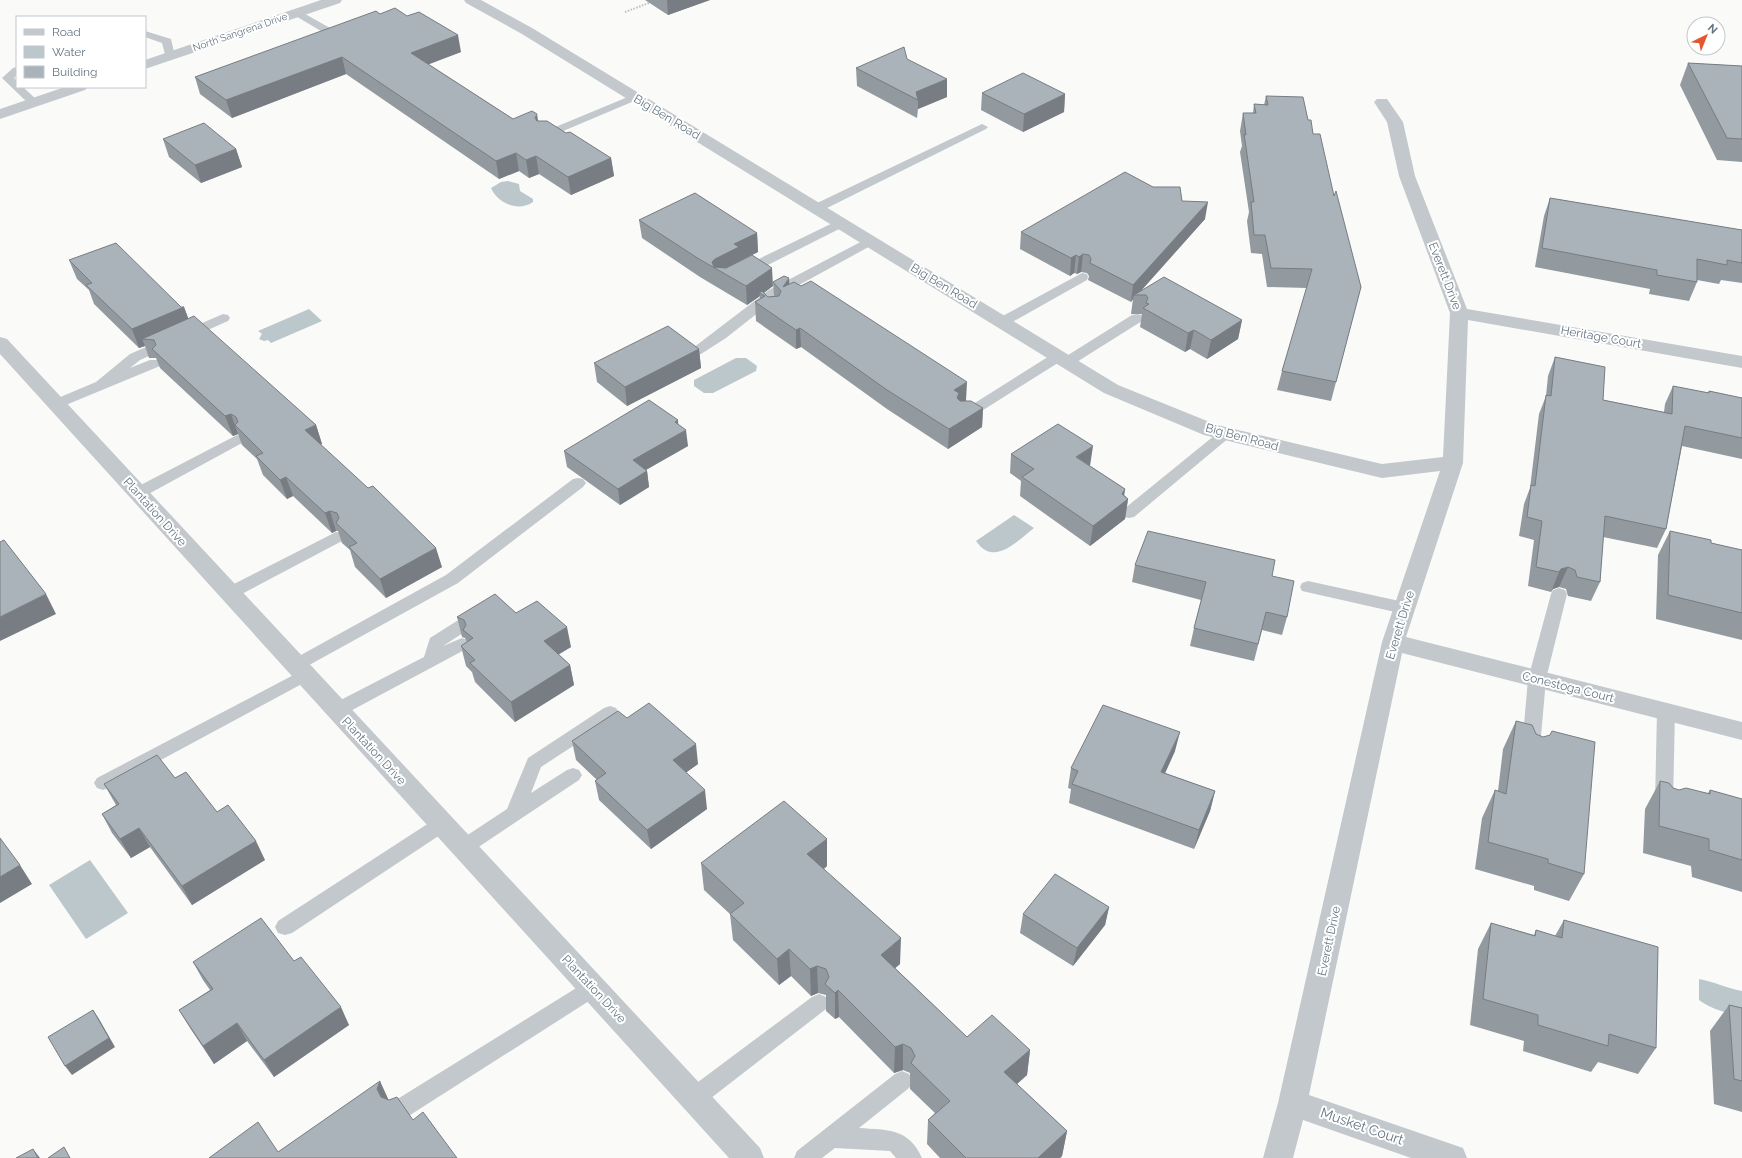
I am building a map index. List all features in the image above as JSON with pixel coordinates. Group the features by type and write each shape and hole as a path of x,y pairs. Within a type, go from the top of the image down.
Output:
{"street":[{"name":"North Sangrena Drive","path":"146,65 335,0"},
{"name":"Big Ben Road","path":"471,0 527,31 1111,389 1211,430 1382,471 1453,463"},
{"path":"0,114 77,88"},
{"name":"Everett Drive","path":"1278,1158 1293,1103 1393,642 1453,463 1460,313 1407,176 1395,122 1382,102"},
{"name":"Heritage Court","path":"1460,313 1742,362"},
{"name":"Plantation Drive","path":"0,343 749,1158"},
{"name":"Conestoga Court","path":"1393,642 1742,731"},
{"name":"Musket Court","path":"1293,1103 1452,1158"}],"lane":[{"path":"298,13 335,35"},
{"path":"146,34 167,41 170,56"},
{"path":"16,71 7,78 16,86"},
{"path":"18,88 34,103"},
{"path":"545,135 635,97"},
{"path":"817,208 982,127"},
{"path":"729,279 841,223"},
{"path":"696,351 721,335 774,293 870,241"},
{"path":"1002,322 1082,277"},
{"path":"764,301 774,311"},
{"path":"98,387 135,357 223,318"},
{"path":"964,416 1137,318"},
{"path":"56,404 155,363"},
{"path":"1129,514 1225,434"},
{"path":"138,493 237,440"},
{"path":"103,783 301,670 452,579 578,483"},
{"path":"230,593 336,537"},
{"path":"1308,587 1404,608"},
{"path":"1530,756 1537,679 1560,594"},
{"path":"430,661 436,642 486,610"},
{"path":"337,710 462,644"},
{"path":"1663,809 1666,711"},
{"path":"514,814 534,763 610,713"},
{"path":"464,848 573,775"},
{"path":"285,927 442,824"},
{"path":"399,1110 592,988"},
{"path":"694,1098 818,1003"},
{"path":"805,1158 902,1081"},
{"path":"832,1137 895,1141 911,1158"}],"path":[{"path":"625,12 657,0"}],"water":[{"path":"508,181 519,184 520,191 533,199 533,202 522,206 509,205 494,194 491,188 501,182"},
{"path":"309,309 322,321 271,343 268,340 264,341 259,339 262,334 258,331"},
{"path":"736,358 746,358 757,366 756,371 713,393 704,393 694,386 694,380"},
{"path":"1014,515 1034,528 1005,550 998,552 990,552 976,541"},
{"path":"90,860 128,913 86,939 49,885"},
{"path":"1699,979 1742,991 1742,1015 1731,1014 1709,1006 1699,1000"}],"building":[{"path":"395,8 407,16 419,12 458,35 411,53 513,119 532,111 537,114 535,118 537,121 547,121 566,133 570,132 611,158 568,177 536,156 526,160 516,153 496,161 342,57 226,100 195,77 376,11 380,14"},
{"path":"904,47 907,59 947,79 916,92 918,100 856,68"},
{"path":"1688,63 1742,66 1742,139 1727,138"},
{"path":"1023,73 1065,94 1024,114 982,93"},
{"path":"1266,96 1303,97 1308,120 1311,120 1313,134 1320,134 1334,196 1336,191 1361,287 1336,382 1282,371 1312,269 1271,268 1265,235 1254,235 1251,202 1254,202 1244,134 1246,135 1243,113 1256,113 1254,104 1268,105"},
{"path":"204,123 236,149 195,165 163,139"},
{"path":"1125,172 1153,187 1180,187 1182,201 1208,202 1133,285 1090,263 1091,259 1089,255 1083,254 1079,257 1076,255 1071,258 1021,232"},
{"path":"695,193 757,233 734,244 739,247 715,259 712,262 714,267 726,268 752,255 772,268 746,286 699,259 639,220"},
{"path":"1550,198 1742,230 1742,263 1727,260 1727,265 1697,259 1697,282 1657,275 1657,270 1542,248"},
{"path":"116,243 181,307 184,307 132,329 86,285 92,283 69,260"},
{"path":"784,276 789,278 783,287 794,282 801,286 811,281 967,382 954,390 959,393 957,398 960,401 971,401 983,408 949,429 887,390 800,328 796,330 755,302 765,296 759,293 762,291 768,297 779,296 781,291 773,282"},
{"path":"1164,277 1242,320 1211,340 1194,330 1188,333 1143,308 1149,304 1146,303 1148,298 1146,295 1134,295"},
{"path":"194,316 316,425 305,430 368,488 373,486 436,548 380,579 349,547 357,543 336,523 339,518 337,513 330,511 325,513 286,477 280,480 256,456 263,453 235,425 238,422 236,417 231,414 225,416 152,349 156,345 154,340 142,339"},
{"path":"668,326 699,349 625,387 594,363"},
{"path":"1555,357 1605,367 1603,400 1672,414 1673,386 1709,393 1709,391 1742,398 1742,438 1685,426 1666,529 1605,516 1600,582 1577,577 1575,570 1568,567 1561,569 1559,572 1536,567 1542,521 1527,517 1531,485 1535,486 1546,395 1551,396"},
{"path":"649,400 678,420 675,422 686,430 633,460 647,471 618,489 564,451"},
{"path":"1058,424 1093,446 1076,457 1125,489 1122,494 1128,499 1093,526 1022,477 1034,469 1011,454"},
{"path":"1148,531 1275,560 1272,576 1294,581 1287,617 1266,612 1258,644 1194,628 1206,582 1135,565"},
{"path":"1670,531 1711,540 1711,543 1742,550 1742,613 1668,595"},
{"path":"4,540 46,594 0,617 0,542"},
{"path":"495,594 516,613 537,601 567,627 544,641 570,665 511,702 470,663 475,660 461,646 473,638 463,630 466,625 464,620 457,617"},
{"path":"649,703 696,744 673,760 705,790 647,830 595,781 606,773 572,741 618,711 627,718"},
{"path":"1103,705 1180,732 1161,772 1215,791 1199,830 1072,784 1078,771 1071,768"},
{"path":"1516,721 1532,725 1536,734 1543,737 1550,735 1552,731 1595,742 1584,874 1548,863 1548,859 1488,842 1495,790 1506,794"},
{"path":"157,755 175,778 186,772 217,812 228,805 256,841 182,886 139,828 120,839 102,814 119,804 104,784"},
{"path":"1660,781 1669,783 1673,788 1679,790 1686,788 1710,794 1710,790 1742,799 1742,860 1709,850 1709,839 1659,826"},
{"path":"784,801 827,839 807,854 901,938 881,955 967,1037 992,1015 1030,1050 1004,1072 1067,1131 1038,1158 966,1158 928,1120 950,1101 911,1063 915,1056 911,1048 903,1044 895,1047 838,990 835,993 825,984 829,977 826,969 817,966 810,969 789,949 777,959 730,914 744,903 701,863"},
{"path":"0,838 20,865 0,877"},
{"path":"1055,874 1109,907 1077,948 1023,914"},
{"path":"261,918 294,961 301,957 341,1007 264,1060 237,1023 203,1046 179,1010 213,989 193,962"},
{"path":"1564,920 1658,947 1656,1048 1609,1034 1608,1046 1538,1025 1538,1015 1483,999 1491,923 1535,936 1536,930 1562,938"},
{"path":"1729,1005 1742,1008 1742,1081 1734,1079"},
{"path":"93,1010 109,1038 65,1066 48,1037"},
{"path":"380,1081 377,1089 381,1097 389,1100 397,1097 413,1120 423,1112 457,1158 209,1158 258,1122 278,1152"},
{"path":"64,1147 70,1158 48,1158"},
{"path":"33,1149 38,1158 16,1158"}]}
